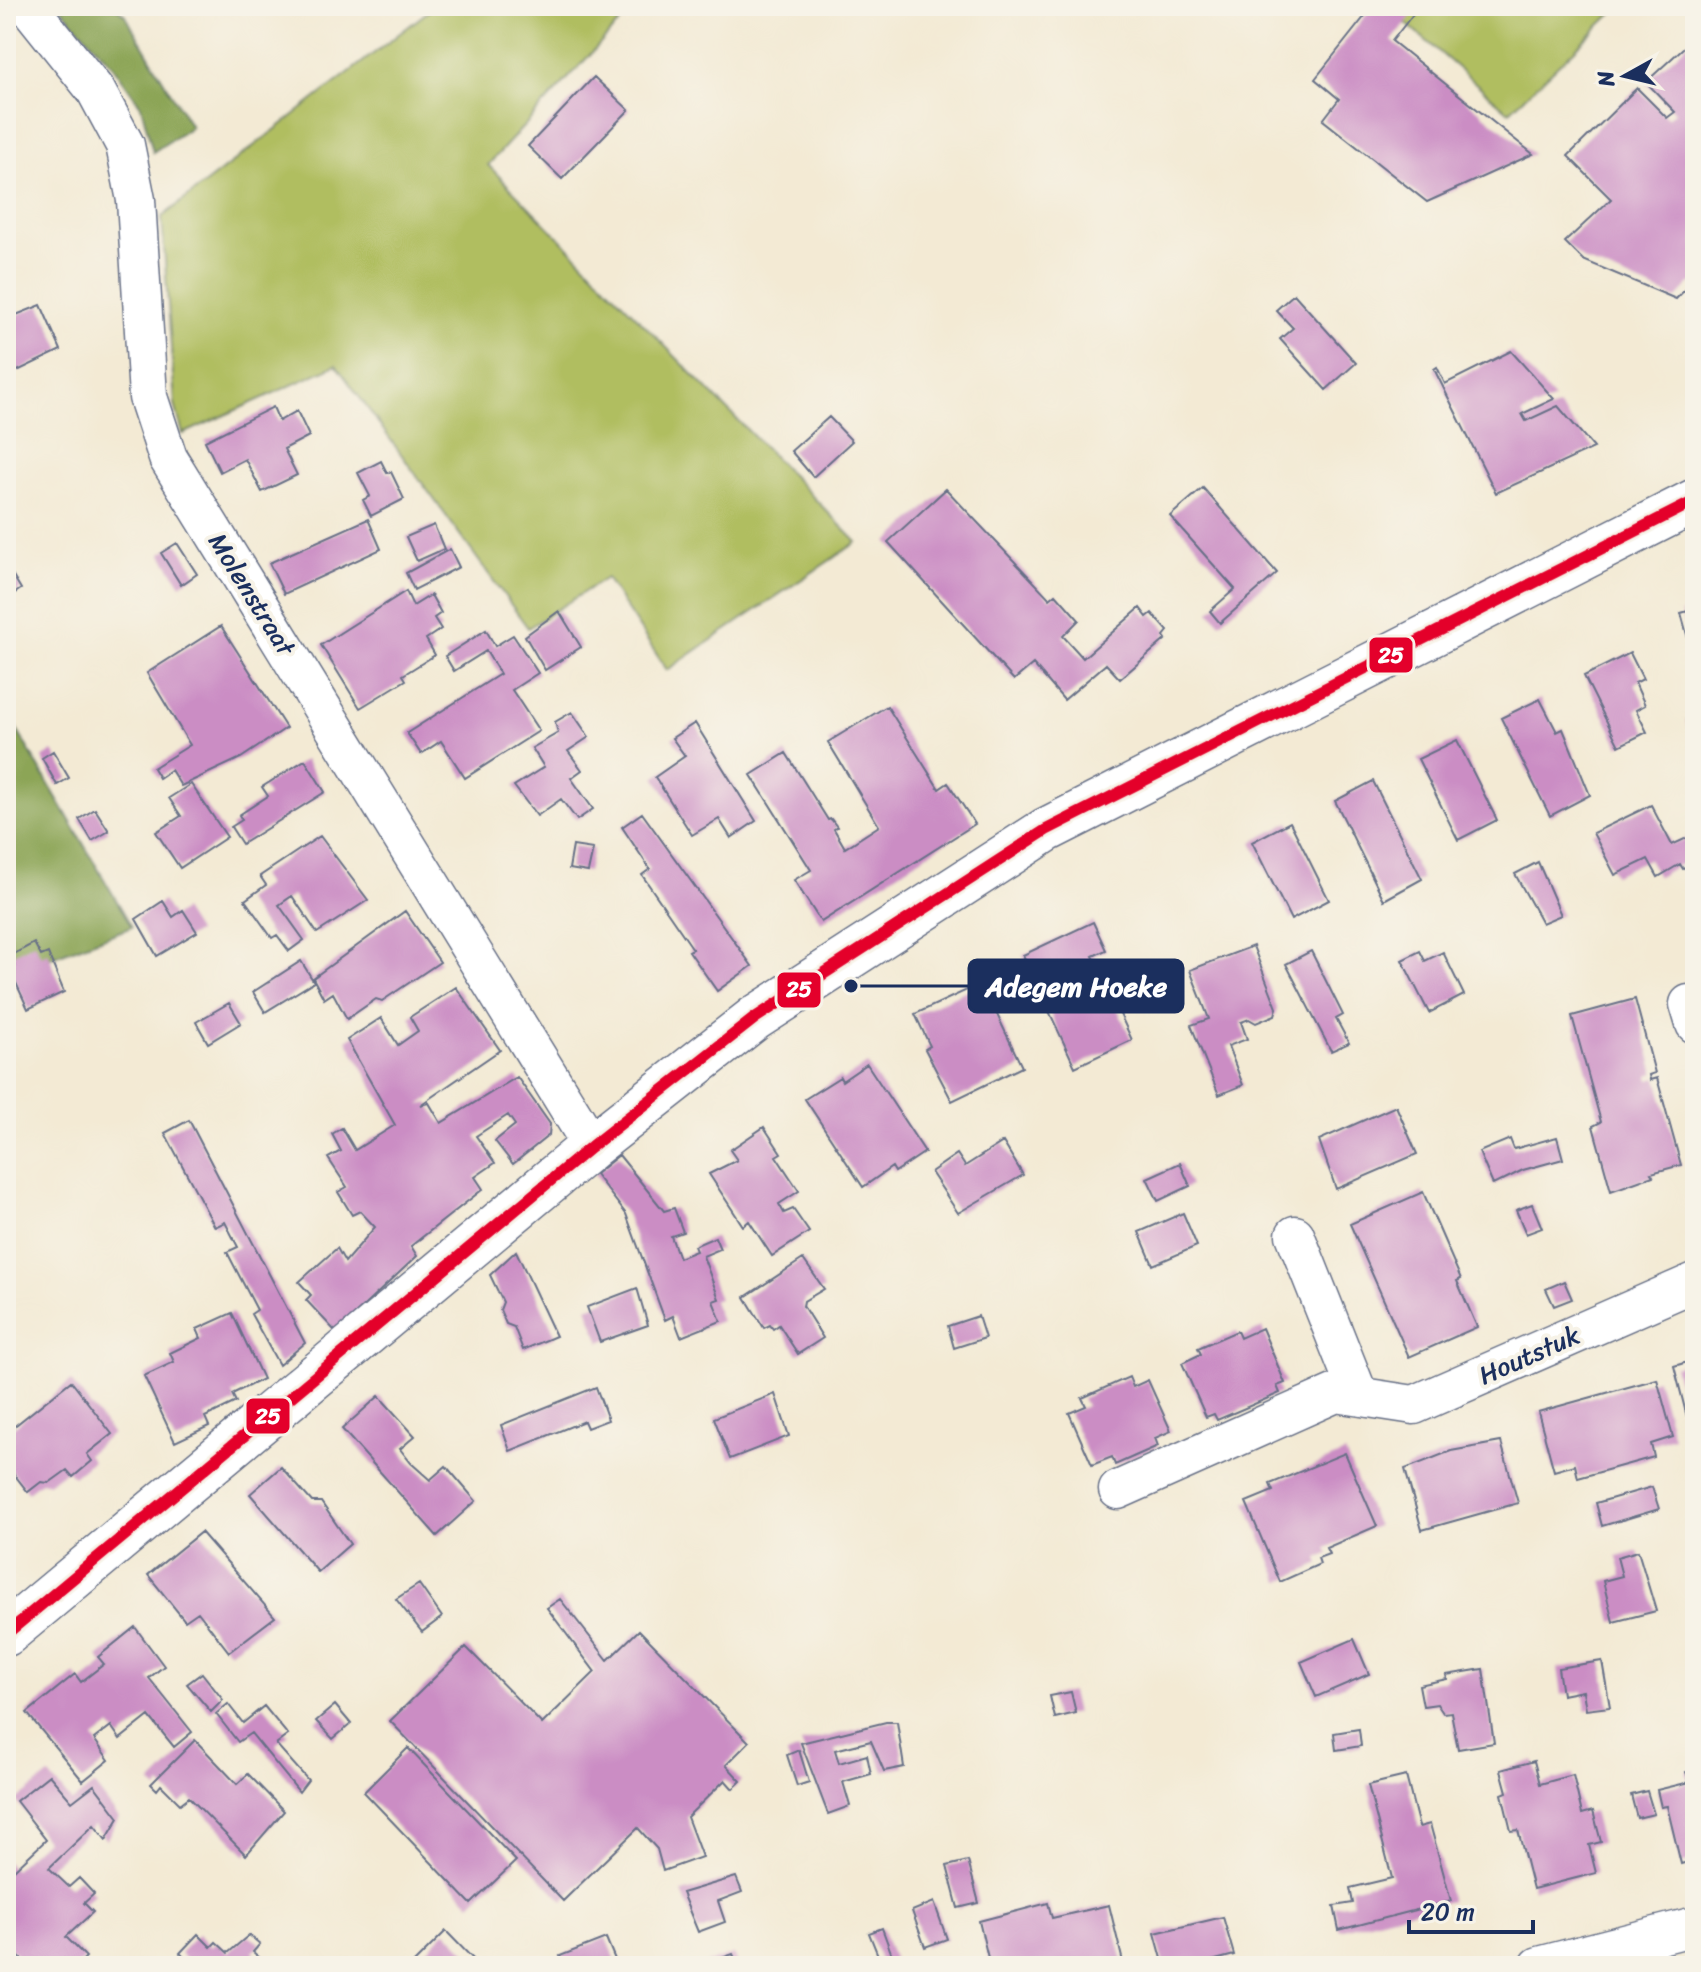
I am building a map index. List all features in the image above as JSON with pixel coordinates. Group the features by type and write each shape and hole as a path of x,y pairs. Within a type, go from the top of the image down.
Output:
{"street":[{"name":"Molenstraat","path":"28,6 96,91 125,145 136,200 148,397 168,458 592,1146"},
{"path":"6,1634 592,1146 755,1018 1046,830 1695,501"},
{"path":"1295,1235 1359,1396"},
{"name":"Houtstuk","path":"1118,1490 1336,1393 1414,1405 1695,1282"},
{"path":"1539,1966 1695,1926"}],"green space":[{"path":"59,6 115,6 125,15 191,127 153,152 141,106 113,66"},
{"path":"435,6 635,6 488,165 857,542 667,670 606,578 528,628 336,365 183,434 175,405 162,217"},
{"path":"1386,6 1620,6 1509,112"},
{"path":"6,711 132,927 6,974"}],"building":[{"path":"1373,6 1402,6 1413,14 1392,41 1533,154 1427,202 1323,120 1339,99 1315,79"},
{"path":"1695,37 1695,285 1692,282 1676,299 1583,260 1565,242 1611,199 1568,156 1637,88 1667,118 1675,112 1646,82"},
{"path":"594,77 629,110 562,179 528,146"},
{"path":"1294,294 1356,363 1326,390 1280,339 1293,328 1276,310"},
{"path":"41,305 61,350 9,375 13,384 6,387 6,319"},
{"path":"1511,351 1554,399 1522,414 1526,421 1558,406 1594,448 1496,493 1434,369 1437,367 1445,384"},
{"path":"273,407 279,421 297,411 309,436 284,449 297,475 262,492 245,459 220,472 205,441"},
{"path":"829,417 852,441 813,477 791,451"},
{"path":"381,461 387,473 391,472 404,499 371,516 363,500 370,496 358,473"},
{"path":"1203,488 1277,573 1220,623 1210,611 1235,589 1170,516"},
{"path":"946,489 1050,599 1056,594 1079,620 1063,636 1083,658 1140,608 1147,617 1152,613 1168,631 1164,636 1166,639 1120,679 1106,664 1064,700 1033,664 1014,680 888,542"},
{"path":"368,519 381,549 284,594 269,563"},
{"path":"434,525 444,549 417,561 406,537"},
{"path":"177,543 197,574 181,585 161,553"},
{"path":"450,549 459,567 414,590 406,573"},
{"path":"6,564 21,589 6,599"},
{"path":"406,591 413,606 431,595 441,613 434,618 441,629 426,639 435,655 403,675 406,680 360,708 321,645"},
{"path":"1695,609 1695,660 1694,660 1681,613"},
{"path":"559,611 581,647 545,670 525,636"},
{"path":"221,626 286,728 241,758 181,786 171,770 159,778 153,768 190,745 147,673"},
{"path":"486,630 495,646 513,635 538,673 512,690 539,731 465,778 441,741 421,754 407,733 500,674 486,651 454,671 445,656"},
{"path":"1630,653 1643,679 1635,683 1645,705 1636,710 1647,732 1619,746 1584,676"},
{"path":"1540,699 1557,732 1563,729 1590,795 1550,816 1501,718"},
{"path":"887,706 939,789 948,783 975,824 821,922 794,880 811,870 751,775 786,753 828,820 831,819 837,827 834,829 845,848 879,826 828,742"},
{"path":"572,712 589,737 568,751 582,770 571,778 593,809 577,820 561,799 537,816 514,786 544,767 532,748 558,733 555,722"},
{"path":"1695,717 1695,758 1694,758 1686,720"},
{"path":"695,723 756,821 731,838 719,819 692,835 655,777 685,756 672,738"},
{"path":"1457,740 1497,820 1458,840 1418,759"},
{"path":"53,751 69,778 57,785 42,758"},
{"path":"305,760 325,792 242,844 231,827 242,820 239,815 268,796 262,787"},
{"path":"1373,781 1422,879 1384,900 1335,801"},
{"path":"191,784 227,837 180,868 156,832 181,816 169,798"},
{"path":"1651,805 1672,845 1691,836 1695,844 1695,863 1683,869 1680,864 1658,877 1648,859 1615,875 1593,833"},
{"path":"95,809 109,831 92,841 79,819"},
{"path":"642,813 752,966 717,991 689,951 693,949 642,875 650,869 622,827"},
{"path":"1290,822 1329,900 1291,920 1252,842"},
{"path":"320,836 368,900 317,933 292,896 279,905 304,940 289,951 277,935 272,938 245,900 266,885 260,876"},
{"path":"573,846 593,849 588,872 569,869"},
{"path":"1538,862 1561,915 1542,923 1515,874"},
{"path":"163,901 173,917 183,910 197,932 157,956 136,919"},
{"path":"405,911 440,962 382,1001 376,999 347,1019 333,993 324,999 313,978"},
{"path":"1093,922 1106,950 1093,956 1132,1040 1075,1067 1023,955"},
{"path":"34,943 41,956 48,953 64,992 28,1009 10,970 15,967 10,956"},
{"path":"1253,946 1277,1008 1275,1015 1256,1023 1249,1019 1241,1022 1247,1039 1228,1046 1243,1085 1219,1095 1191,1025 1209,1019 1190,970"},
{"path":"1311,951 1343,1015 1336,1019 1349,1043 1331,1051 1286,964"},
{"path":"1420,951 1425,961 1443,952 1464,995 1429,1013 1402,960"},
{"path":"301,961 314,982 265,1012 253,992"},
{"path":"982,983 1022,1067 952,1101 925,1049 930,1046 915,1014"},
{"path":"456,987 500,1050 420,1105 429,1103 441,1123 517,1077 550,1124 549,1135 513,1164 495,1141 515,1125 508,1115 476,1136 495,1163 475,1177 483,1189 411,1246 417,1256 336,1332 306,1300 311,1295 299,1282 337,1248 345,1262 375,1227 360,1211 352,1215 338,1192 347,1187 328,1158 341,1151 332,1134 342,1128 355,1150 395,1125 347,1040 381,1018 398,1045 418,1031 410,1017"},
{"path":"1635,999 1655,1073 1649,1075 1650,1080 1657,1078 1681,1165 1651,1173 1653,1176 1611,1191 1593,1126 1601,1122 1572,1016"},
{"path":"229,1003 241,1023 208,1043 196,1022"},
{"path":"867,1064 925,1152 895,1172 892,1167 863,1187 805,1099 840,1077 842,1081"},
{"path":"1396,1106 1417,1154 1336,1189 1319,1140"},
{"path":"189,1120 305,1343 279,1365 251,1314 257,1310 227,1252 238,1247 225,1222 215,1227 165,1133"},
{"path":"764,1127 781,1153 776,1156 799,1191 779,1204 784,1213 793,1209 809,1232 772,1256 749,1221 743,1226 709,1174 737,1160 730,1150"},
{"path":"1557,1137 1563,1159 1523,1170 1493,1185 1479,1152 1510,1139 1514,1149"},
{"path":"1003,1142 1023,1175 958,1213 931,1172 957,1154 965,1166"},
{"path":"619,1155 664,1211 674,1208 683,1232 671,1236 679,1258 696,1251 694,1246 715,1237 720,1249 703,1256 719,1299 713,1301 721,1321 681,1337 673,1316 665,1320 626,1214 595,1174"},
{"path":"1180,1163 1190,1186 1158,1201 1147,1178"},
{"path":"1423,1192 1461,1279 1457,1281 1477,1327 1409,1357 1350,1224"},
{"path":"1532,1204 1542,1228 1526,1234 1516,1210"},
{"path":"1183,1213 1197,1246 1153,1265 1139,1232"},
{"path":"516,1251 556,1336 523,1350 514,1327 506,1324 500,1310 503,1302 490,1275"},
{"path":"803,1259 824,1289 804,1301 803,1306 823,1338 798,1354 779,1325 773,1329 770,1325 764,1328 745,1297"},
{"path":"1564,1281 1572,1299 1554,1306 1546,1289"},
{"path":"637,1288 648,1325 600,1342 587,1307"},
{"path":"232,1313 263,1379 232,1394 236,1402 205,1417 209,1426 175,1442 144,1376 174,1362 170,1353 201,1338 197,1329"},
{"path":"978,1316 985,1338 954,1348 948,1326"},
{"path":"1262,1328 1285,1383 1277,1386 1280,1393 1217,1420 1214,1414 1206,1417 1182,1363 1201,1354 1198,1348 1237,1331 1240,1338"},
{"path":"1695,1347 1695,1419 1688,1421 1674,1366 1691,1361 1688,1349"},
{"path":"1129,1377 1133,1387 1148,1380 1171,1431 1155,1438 1158,1446 1115,1465 1112,1457 1092,1465 1069,1413 1086,1406 1082,1398"},
{"path":"1657,1379 1673,1437 1651,1444 1654,1457 1578,1478 1575,1465 1554,1471 1538,1412"},
{"path":"71,1381 112,1434 87,1454 92,1461 73,1477 67,1470 49,1483 41,1482 28,1492 6,1464 6,1433"},
{"path":"596,1387 608,1420 587,1428 584,1421 510,1451 501,1425"},
{"path":"775,1394 789,1436 730,1459 714,1418"},
{"path":"379,1396 415,1436 400,1449 411,1463 430,1480 446,1466 476,1501 437,1536 342,1429"},
{"path":"1501,1442 1518,1503 1422,1530 1405,1469 1451,1451"},
{"path":"1345,1453 1377,1526 1326,1548 1329,1554 1318,1558 1320,1564 1280,1582 1246,1502 1273,1491 1270,1484"},
{"path":"281,1467 312,1502 321,1502 350,1544 318,1572 250,1494"},
{"path":"1652,1487 1659,1509 1602,1526 1596,1503"},
{"path":"201,1532 275,1617 229,1652 198,1612 185,1621 148,1575"},
{"path":"1638,1551 1656,1611 1613,1622 1603,1581 1622,1576 1617,1557"},
{"path":"419,1584 442,1617 422,1632 396,1599"},
{"path":"560,1599 608,1660 639,1630 749,1742 726,1765 741,1781 733,1789 725,1780 687,1817 702,1857 663,1871 657,1849 638,1828 563,1901 390,1721 466,1647 542,1724 595,1672 547,1608"},
{"path":"135,1627 164,1666 149,1678 192,1732 174,1747 149,1716 120,1739 111,1726 94,1739 109,1760 83,1781 27,1713 75,1674 81,1682 104,1664 98,1657"},
{"path":"1354,1639 1369,1674 1316,1697 1301,1662"},
{"path":"1602,1661 1610,1707 1586,1710 1583,1691 1562,1695 1558,1668"},
{"path":"1483,1669 1494,1743 1458,1749 1451,1712 1443,1713 1437,1704 1423,1706 1419,1685 1447,1679 1446,1675"},
{"path":"202,1673 223,1700 211,1712 187,1684"},
{"path":"1071,1692 1076,1713 1055,1718 1050,1696"},
{"path":"228,1704 243,1723 264,1706 288,1735 276,1744 308,1780 299,1792 251,1733 238,1742 216,1714"},
{"path":"335,1705 351,1724 333,1739 316,1721"},
{"path":"897,1722 904,1767 884,1771 871,1741 835,1750 839,1763 867,1755 871,1774 843,1782 850,1806 828,1814 801,1743"},
{"path":"1359,1729 1361,1746 1336,1750 1334,1733"},
{"path":"195,1740 237,1784 248,1774 284,1811 246,1855 189,1797 180,1804 161,1785 157,1790 151,1784"},
{"path":"408,1748 516,1861 471,1904 364,1792"},
{"path":"799,1750 809,1782 797,1786 787,1755"},
{"path":"1534,1761 1540,1784 1573,1775 1582,1814 1593,1811 1601,1842 1589,1845 1596,1873 1533,1889 1518,1830 1511,1831 1502,1794 1507,1792 1501,1770"},
{"path":"1695,1769 1695,1860 1681,1864 1667,1806 1661,1807 1657,1790 1690,1782 1686,1772"},
{"path":"49,1775 72,1802 94,1785 119,1818 106,1840 94,1825 49,1868 69,1887 79,1878 94,1894 84,1903 93,1912 66,1937 86,1957 77,1966 28,1966 6,1944 6,1861 14,1870 46,1840 16,1801"},
{"path":"1406,1776 1419,1827 1430,1824 1451,1901 1339,1930 1334,1906 1353,1903 1350,1888 1392,1878 1368,1785"},
{"path":"1647,1791 1654,1814 1637,1818 1631,1795"},
{"path":"968,1861 979,1903 958,1908 947,1866"},
{"path":"736,1877 742,1892 718,1901 725,1922 698,1932 682,1893"},
{"path":"934,1902 947,1939 925,1947 912,1911"},
{"path":"1048,1903 1052,1918 1109,1905 1124,1966 990,1966 979,1921"},
{"path":"1223,1917 1234,1955 1193,1966 1164,1966 1155,1933"},
{"path":"882,1928 896,1966 875,1966 881,1963 869,1933"},
{"path":"446,1931 478,1964 411,1966"},
{"path":"198,1934 211,1947 216,1942 228,1953 249,1935 260,1944 253,1952 266,1963 263,1966 193,1966 180,1953"},
{"path":"606,1938 616,1962 606,1966 564,1966 560,1956"},
{"path":"733,1954 738,1966 699,1966"}],"transit line":[{"name":"25","path":"6,1634 592,1146 755,1018 1046,830 1695,501"}],"place":[{"name":"Adegem Hoeke","path":"851,986"}]}
